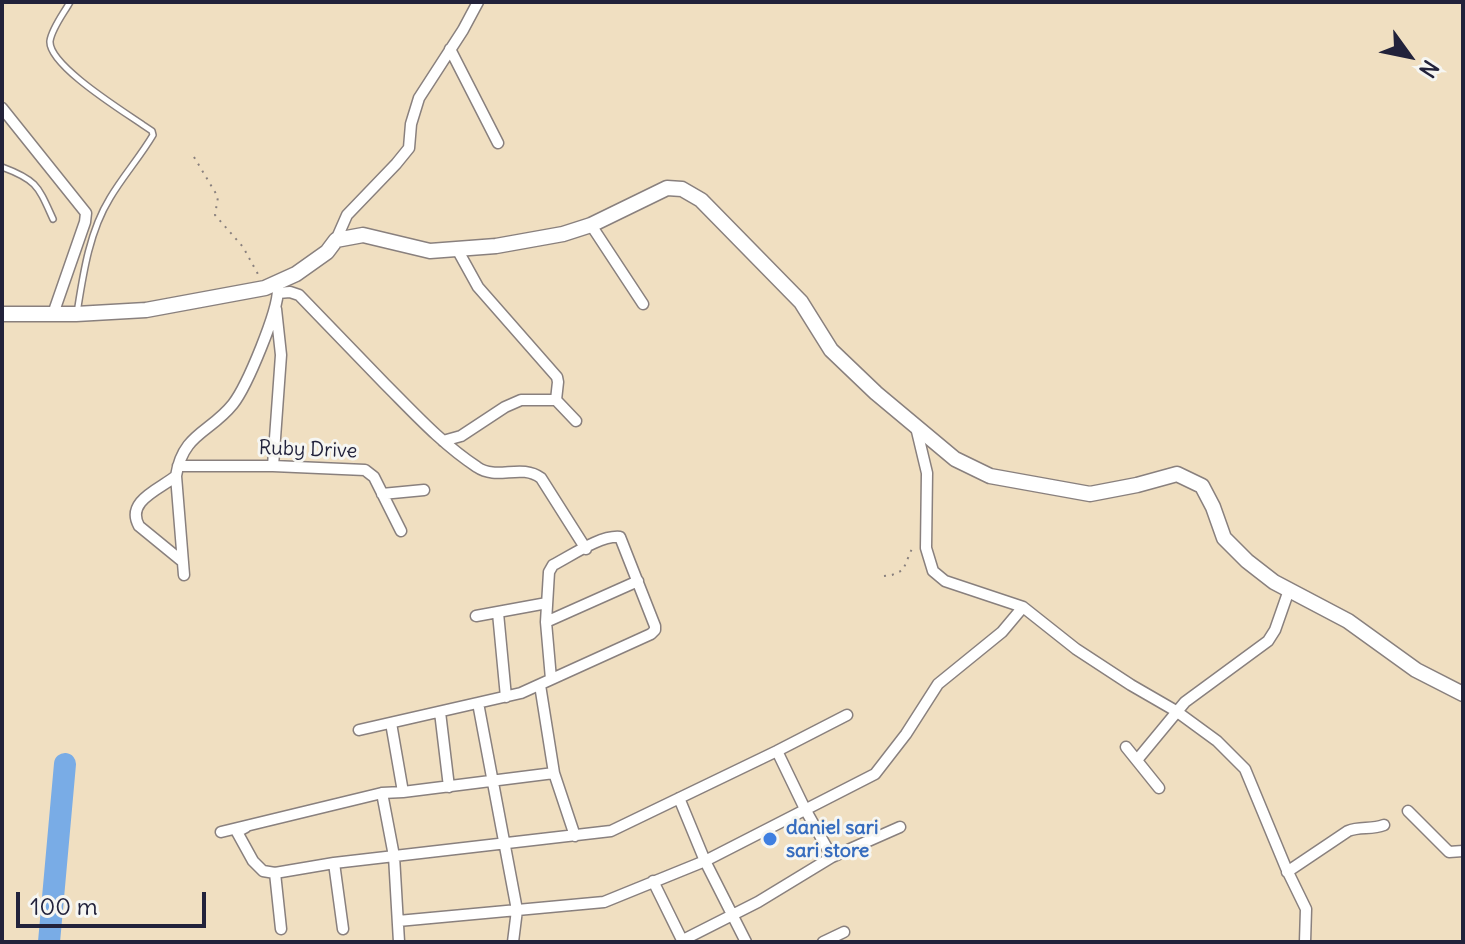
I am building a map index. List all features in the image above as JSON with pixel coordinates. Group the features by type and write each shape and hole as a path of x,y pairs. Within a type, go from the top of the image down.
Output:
{"street":[{"path":"2,314 146,310 273,287 296,274 327,252 347,215 409,148 411,124 419,98 478,2"},
{"path":"450,49 498,143"},
{"path":"2,108 86,213 53,314"},
{"path":"336,240 363,235 430,251 496,246 563,234 591,225 667,188 692,193 801,302 831,350 876,393 955,459 990,476 1090,494 1177,474 1202,486 1224,538 1274,582 1348,621 1416,670 1463,694"},
{"path":"591,225 643,304"},
{"path":"457,249 478,287 557,377 556,400"},
{"path":"273,287 281,355 273,466"},
{"path":"273,287 299,295 423,423 479,469 496,473 534,472 541,478 586,549"},
{"path":"184,575 177,471 187,445 231,407 243,390 276,307"},
{"path":"443,441 461,436 521,400 556,400 576,421"},
{"path":"915,425 927,473 926,548 933,571 945,581 1023,607 1076,649 1176,711 1217,741 1245,769 1287,872 1306,909 1305,942"},
{"name":"Ruby Drive","path":"177,471 273,466 365,470 374,477 401,531"},
{"path":"177,471 143,498 135,514 139,526 183,562"},
{"path":"382,494 424,490"},
{"path":"359,730 521,693 651,634 655,626 620,537 600,541 550,569 546,622 551,679"},
{"path":"546,622 638,581"},
{"path":"1137,760 1185,702 1268,641 1289,590"},
{"path":"476,616 547,603"},
{"path":"398,921 604,902 705,861 875,774 906,734 938,684 1002,632 1023,607"},
{"path":"498,613 506,697"},
{"path":"540,685 554,773 575,836"},
{"path":"478,703 517,910 513,942"},
{"path":"440,712 449,787"},
{"path":"246,827 237,832 253,861 263,871 275,873 334,863 611,831 847,715"},
{"path":"391,723 403,792"},
{"path":"1126,747 1159,788"},
{"path":"777,751 832,857"},
{"path":"221,832 382,793 554,773"},
{"path":"382,793 394,856 399,942"},
{"path":"679,798 705,861 746,942"},
{"path":"1408,811 1449,852 1463,851"},
{"path":"1287,872 1348,831 1384,825"},
{"path":"653,881 683,941 832,857 900,827"},
{"path":"334,863 343,929"},
{"path":"275,873 281,929"},
{"path":"823,942 844,932"}],"lane":[{"path":"70,2 50,38 53,53 66,68 152,131 153,135 108,200 98,221 76,314"},
{"path":"2,167 26,176 39,188 53,219"}],"path":[{"path":"194,157 218,197 215,215 273,287"},
{"path":"884,576 903,570 925,519"}],"waterway":[{"path":"49,942 65,764"}],"place":[{"name":"daniel sari sari store","path":"770,839"}]}
